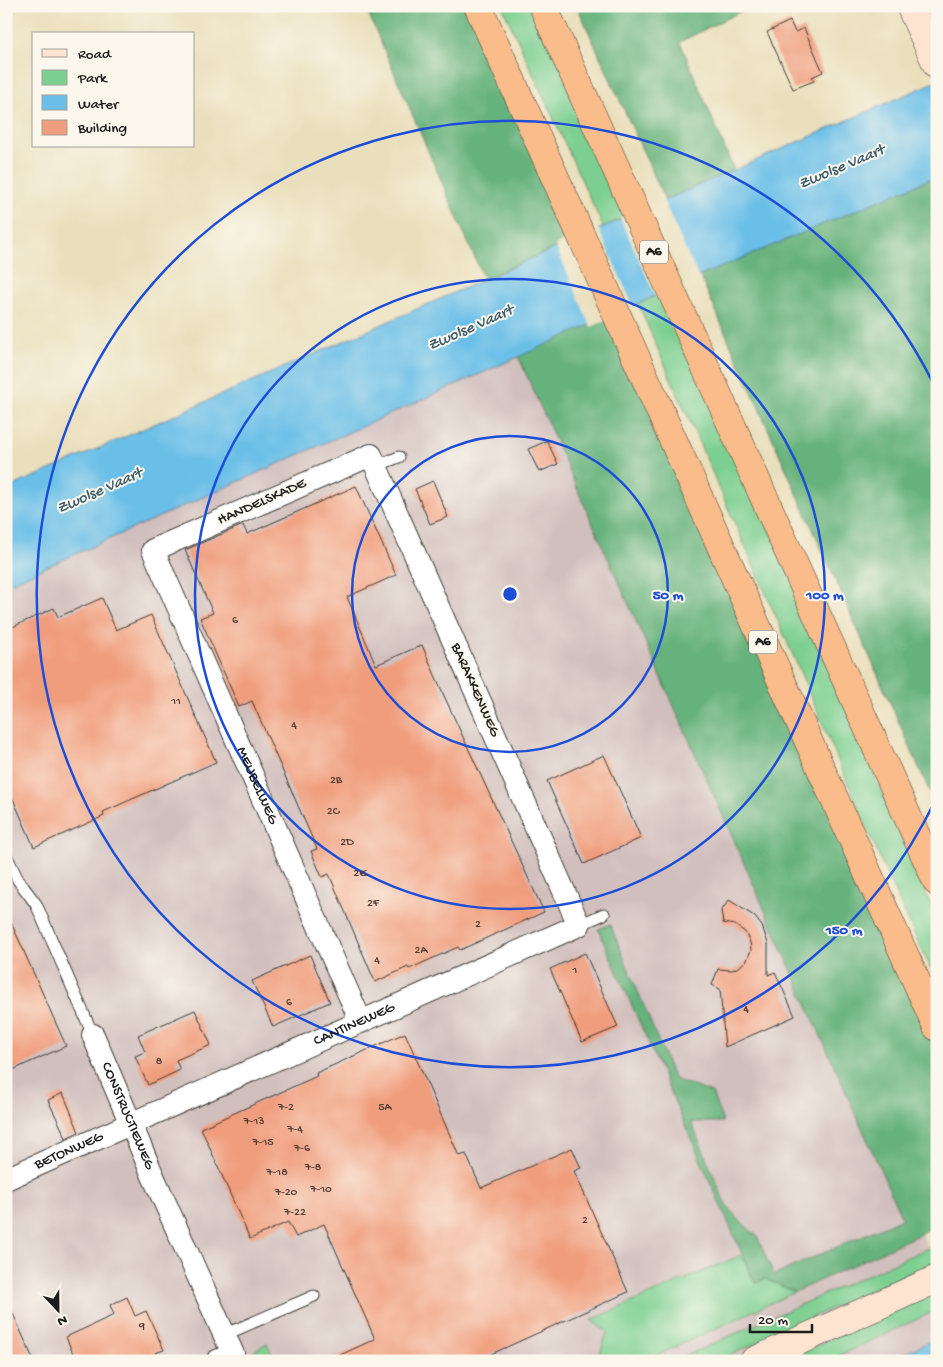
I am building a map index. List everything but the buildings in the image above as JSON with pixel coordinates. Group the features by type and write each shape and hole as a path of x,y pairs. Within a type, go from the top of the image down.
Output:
{"highway":[{"name":"A6","path":"478,6 937,1027"},
{"name":"A6","path":"543,6 937,882"}],"main road":[{"path":"910,6 937,66"},
{"path":"754,1361 937,1279"}],"street":[{"name":"HANDELSKADE","path":"152,550 374,461"},
{"name":"BARAKKENWEG","path":"374,461 579,925"},
{"name":"MEUBELWEG","path":"152,550 361,1022"},
{"name":"CANTINEWEG","path":"131,1123 579,925"},
{"name":"CONSTRUCTIEWEG","path":"93,1035 227,1353"},
{"name":"BETONWEG","path":"6,1179 131,1123"}],"lane":[{"path":"374,461 399,456"},
{"name":"CONSTRUCTIEWEG","path":"6,855 18,880 36,904 93,1035"},
{"path":"6,886 18,880"},
{"path":"579,925 604,914"},
{"path":"227,1353 314,1296"}],"shaded area":[{"path":"518,351 937,1266 937,1361 6,1361 6,579"}],"green space":[{"path":"365,6 470,6 575,239 484,279"},
{"path":"502,6 540,6 633,214 603,227"},
{"path":"577,6 751,6 680,42 734,170 665,200"},
{"path":"937,176 937,808 700,276"},
{"path":"668,290 937,918 937,982 890,882 796,662 638,304"},
{"path":"610,316 937,1052 937,1226 795,1292 765,1279 755,1283 598,929 610,924 674,1079 712,1093 723,1122 691,1122 726,1205 757,1236 774,1275 902,1218 518,356"},
{"path":"937,1244 937,1261 718,1361 674,1361"},
{"path":"741,1255 755,1283 765,1279 795,1292 645,1361 594,1361 600,1354 607,1332 591,1320"},
{"path":"937,1291 937,1310 827,1361 782,1361"},
{"path":"267,1343 275,1361 251,1361 254,1351"}],"water":[{"name":"Zwolse Vaart","path":"937,81 937,176 700,276 6,585 6,489"},
{"path":"937,1338 937,1361 901,1361 899,1356"}],"pier":[{"path":"662,198 699,279 656,298 620,217"},
{"path":"597,226 634,308 591,327 555,245"}]}
